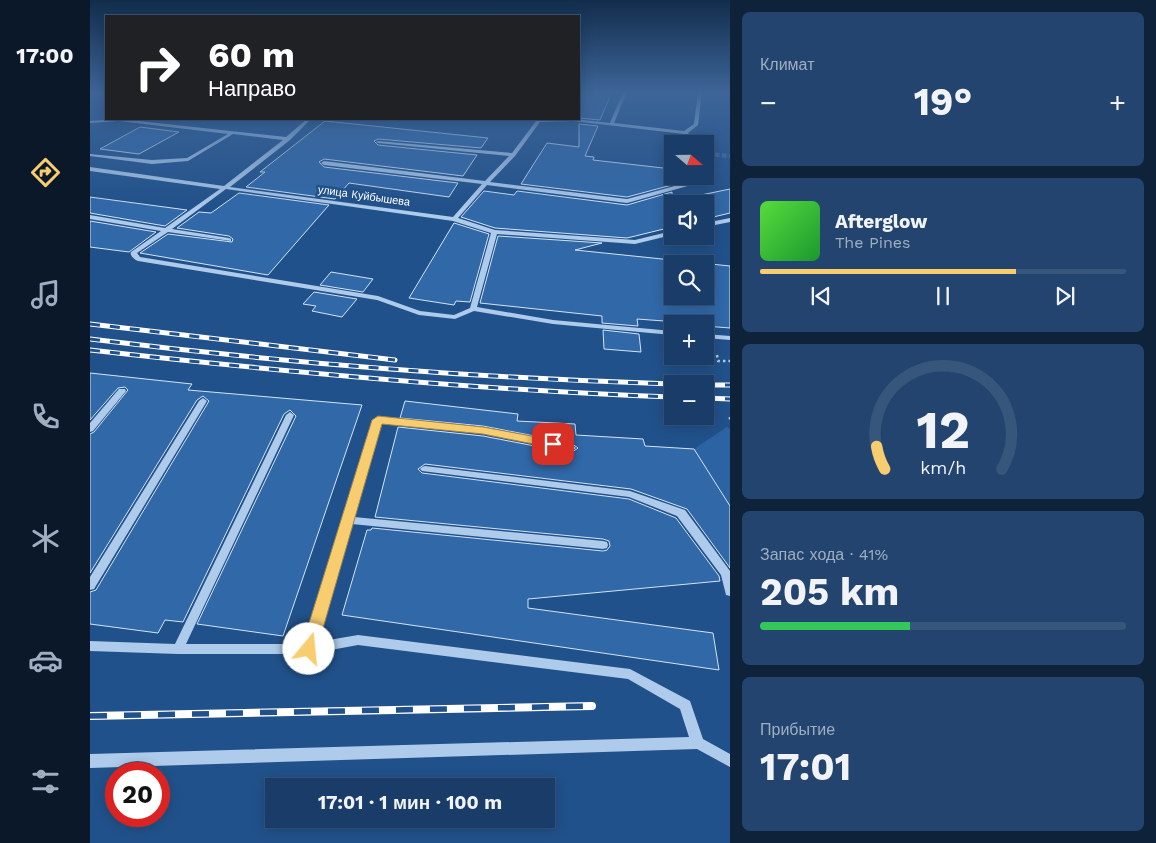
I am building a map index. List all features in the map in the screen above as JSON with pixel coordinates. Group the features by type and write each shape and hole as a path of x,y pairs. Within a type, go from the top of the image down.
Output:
{"street":[{"path":"226,131 288,139"},
{"path":"296,131 225,187 133,254 138,259 378,298 419,313 455,318 473,309 553,322 664,332"},
{"path":"324,163 486,183 513,155 530,131"},
{"path":"672,131 688,135"},
{"path":"90,155 152,162 188,159 232,132"},
{"path":"378,142 513,155"},
{"name":"улица Куйбышева","path":"90,168 454,219 494,232 635,242 664,235"},
{"path":"90,217 168,228 229,240"},
{"path":"714,223 730,220"},
{"path":"473,309 494,232"},
{"path":"714,337 729,338"},
{"path":"90,586 203,401"},
{"path":"178,649 290,415"},
{"path":"348,520 378,420 483,431 571,448"},
{"path":"425,469 630,494 680,512 726,574 730,592"},
{"path":"90,646 178,649 309,649 358,640 630,674 686,705 698,743"},
{"path":"90,761 698,743 730,762"}],"lane":[{"path":"454,219 486,183 627,201 684,185"},
{"path":"90,429 122,391"},
{"path":"309,649 348,520 603,546"}],"path":[{"path":"723,356 716,356 718,361 730,361"}],"shaded area":[{"path":"727,427 730,429 730,506 694,449"}],"building":[{"path":"132,131 179,132 139,154 100,149"},
{"path":"312,131 424,131 488,138 481,148 378,139 374,141 378,145 477,155 463,176 324,159 319,162 324,167 458,183 449,197 349,183 335,199 246,187 265,172 260,172"},
{"path":"579,131 596,131 585,156 594,157 593,160 664,168 664,185 672,185 627,197 521,184 547,143 579,147"},
{"path":"730,189 730,213 714,217 714,195 701,195"},
{"path":"484,191 514,195 517,191 627,205 672,192 672,195 664,195 664,229 627,238 495,228 461,217"},
{"path":"239,193 329,205 268,275 140,253 168,234 232,242 233,239 229,236 177,228 199,212 211,213"},
{"path":"90,197 187,210 165,226 90,213"},
{"path":"90,221 156,232 129,252 90,247"},
{"path":"454,223 489,234 470,302 456,301 454,305 409,298"},
{"path":"498,236 602,243 575,250 664,259 664,305 714,305 714,264 730,266 730,328 714,327 714,315 664,315 664,321 637,319 638,326 602,323 602,316 480,303"},
{"path":"331,272 373,279 363,292 320,285"},
{"path":"314,292 357,299 342,317 312,311 316,306 303,304"},
{"path":"603,330 639,334 641,352 604,349"},
{"path":"90,373 192,384 188,390 362,405 283,636 197,624 296,416 290,410 284,414 183,622 165,620 158,633 90,624 90,592 96,590 209,401 203,396 197,400 90,573 90,434 94,432 128,390 125,387 118,388 90,420"},
{"path":"405,401 518,414 517,421 575,424 576,435 643,439 645,446 694,449 730,506 730,568 687,509 631,489 425,464 418,469 422,473 629,499 676,518 719,576 720,581 528,599 528,608 713,633 719,670 342,615 367,530 372,528 603,551 607,550 610,546 609,541 603,539 375,517 398,427 483,436 571,453 578,448 571,443 483,426 400,418"}],"tunnel":[{"path":"714,155 730,156"}],"railway":[{"path":"90,324 395,360"},
{"path":"90,339 163,348 381,368 526,378 664,384"},
{"path":"90,350 235,366 453,385 664,397"},
{"path":"714,385 730,385"},
{"path":"714,398 730,399"},
{"path":"90,716 592,706"}],"route":[{"path":"309,649 378,420 483,431 553,444"}]}
